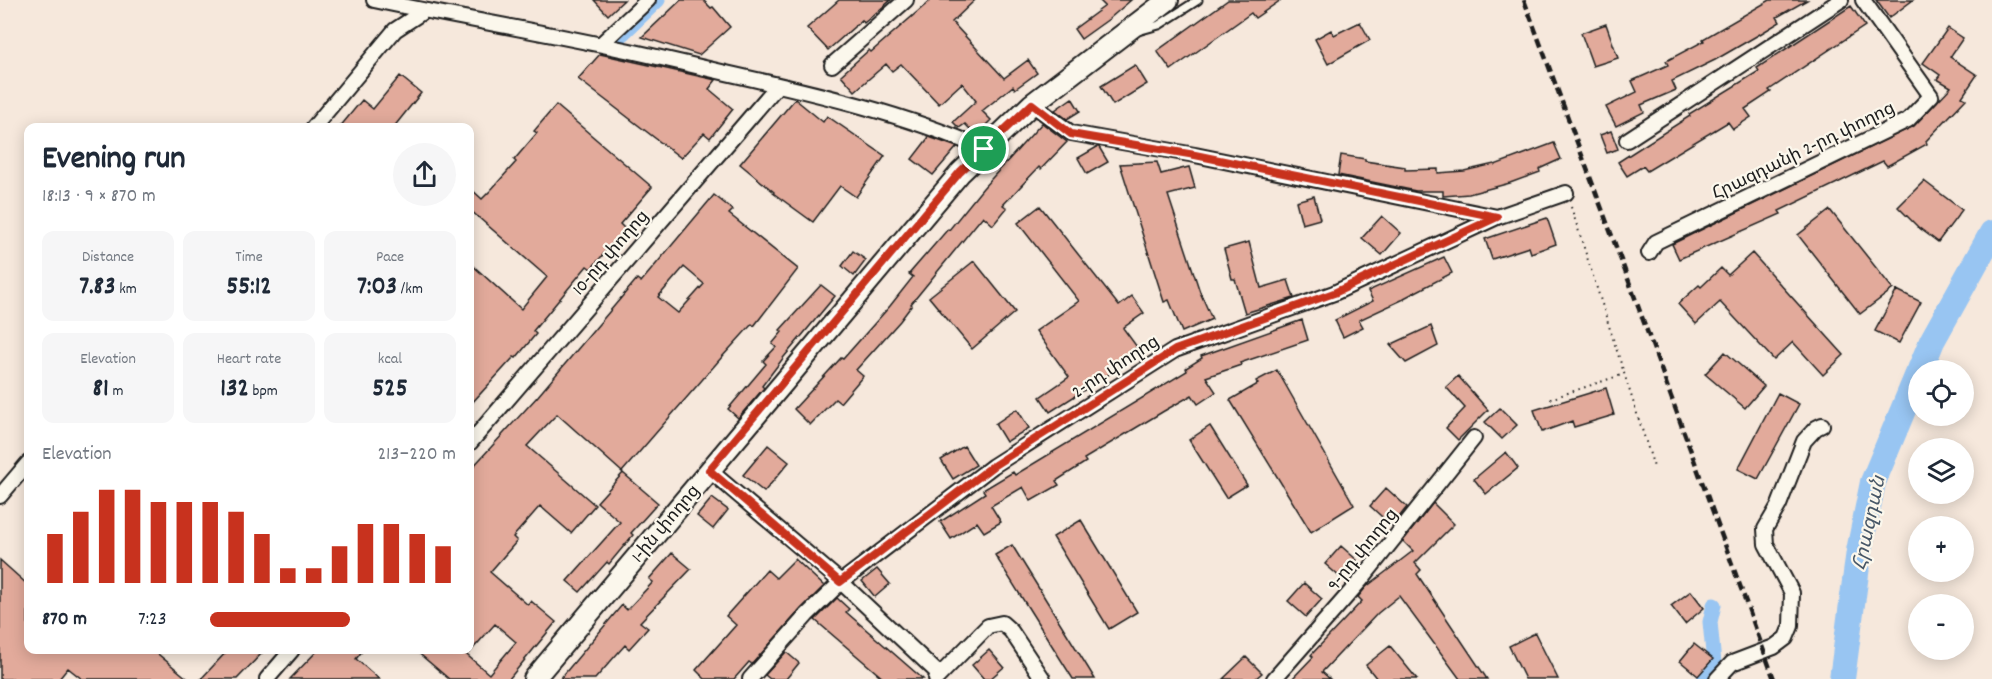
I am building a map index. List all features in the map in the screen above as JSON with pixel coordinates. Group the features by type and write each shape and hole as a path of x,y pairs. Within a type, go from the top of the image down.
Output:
{"main road":[{"name":"1-ին փողոց","path":"534,679 960,172 1032,104 1168,0"}],"street":[{"path":"374,0 601,44 814,93 914,122 984,149"},
{"path":"601,44 648,0"},
{"path":"832,64 906,0"},
{"path":"1627,140 1841,0"},
{"name":"Հրազդանի 2-րդ փողոց","path":"1649,253 1656,242 1908,120 1931,96 1863,0"},
{"path":"317,123 395,30 424,11"},
{"name":"10-րդ փողոց","path":"474,438 778,85"},
{"path":"1032,104 1071,134 1195,155 1497,217"},
{"name":"2-րդ փողոց","path":"750,679 840,582 993,466 1175,350 1334,293 1497,217 1566,193"},
{"path":"1717,679 1732,663 1774,647 1786,638 1791,626 1792,594 1766,544 1765,529 1779,505 1804,441 1822,425"},
{"name":"9-րդ փողոց","path":"1274,679 1361,580 1474,438"},
{"path":"0,496 24,468"},
{"path":"709,470 840,582 938,677 988,626 1002,623 1011,631 1043,679"},
{"path":"267,679 289,654"}],"lane":[{"path":"1121,36 1159,25 1198,0"}],"path":[{"path":"1566,193 1654,467"},
{"path":"1550,399 1624,374"}],"building":[{"path":"594,0 624,0 608,15"},
{"path":"681,0 703,0 711,8 713,7 730,27 699,55 642,37"},
{"path":"839,0 891,0 864,23 862,20 828,50 807,28"},
{"path":"931,0 975,0 952,22 1004,78 1028,60 1037,73 1015,89 1013,86 982,111 991,120 976,135 965,124 959,128 953,122 976,101 962,83 939,104 901,64 892,71 886,64 855,91 841,75"},
{"path":"1099,0 1131,0 1081,39 1074,29 1105,6"},
{"path":"1228,0 1281,0 1255,18 1251,13 1171,70 1157,51"},
{"path":"1770,0 1807,0 1777,17 1780,22 1715,60 1672,81 1676,90 1641,105 1644,112 1616,126 1606,107 1637,92 1632,81 1668,65 1666,61 1704,41 1703,39"},
{"path":"1876,0 1913,0 1889,18"},
{"path":"1851,6 1865,26 1769,90 1771,92 1745,109 1751,117 1733,129 1728,122 1647,171 1643,166 1627,176 1618,162 1690,116 1689,114 1759,71 1757,68"},
{"path":"1360,22 1370,40 1328,64 1315,39 1331,30 1334,35"},
{"path":"1606,24 1618,58 1593,66 1581,33"},
{"path":"1948,28 1963,38 1950,57 1977,75 1962,97 1966,99 1926,141 1927,144 1887,166 1883,161 1779,211 1781,214 1679,259 1672,244 1914,126 1951,87 1937,79 1940,75 1923,63"},
{"path":"600,54 716,80 709,89 733,109 710,138 704,133 681,158 578,79"},
{"path":"1135,65 1147,84 1113,105 1101,86"},
{"path":"400,76 421,93 397,123 343,123 362,100 373,109"},
{"path":"1072,98 1080,111 1067,119 1055,110"},
{"path":"795,99 823,122 827,116 885,156 856,197 840,186 813,222 773,193 740,164"},
{"path":"556,105 652,187 620,224 627,231 612,244 591,269 587,266 533,331 536,334 516,358 514,357 474,401 474,267 521,309 547,277 474,213 474,192 482,199 490,191 516,162 514,160 537,133 534,131"},
{"path":"1042,123 1067,142 1041,169 1039,167 1003,205 1007,208 993,225 983,216 911,304 900,321 856,370 863,376 840,403 835,399 810,425 794,409 890,306 913,277 909,274"},
{"path":"1611,131 1618,149 1607,153 1600,135"},
{"path":"929,137 957,147 933,175 912,159"},
{"path":"1554,143 1561,159 1539,169 1540,172 1469,194 1443,196 1443,191 1416,191 1338,175 1341,155 1405,167 1405,170 1438,169 1438,173 1495,165"},
{"path":"1097,147 1108,162 1087,174 1078,158"},
{"path":"1157,162 1161,174 1189,167 1195,188 1168,195 1200,292 1212,319 1182,332 1169,300 1164,302 1120,164"},
{"path":"1924,181 1962,210 1938,242 1918,227 1898,207"},
{"path":"714,195 733,210 729,214 798,269 754,326 752,324 722,357 622,472 557,414 527,446 595,505 571,533 540,506 513,537 517,541 490,572 528,605 531,601 556,622 509,679 449,679 420,654 466,654 489,674 516,642 495,624 474,648 474,466 538,396 637,279 641,282","holes":["684,267 704,284 678,313 658,297"]},
{"path":"1314,196 1320,219 1302,224 1296,201"},
{"path":"1040,206 1119,306 1132,296 1144,313 1123,328 1137,347 1122,358 1125,364 1050,412 1040,397 1069,377 1036,331 1079,301 1018,223"},
{"path":"1830,210 1893,289 1860,314 1798,235"},
{"path":"1382,216 1401,233 1382,255 1362,238"},
{"path":"1547,218 1556,244 1531,253 1529,247 1492,259 1485,239"},
{"path":"1249,242 1261,288 1288,280 1294,298 1245,313 1224,249"},
{"path":"853,251 866,260 854,276 842,266"},
{"path":"1752,253 1844,355 1823,375 1793,342 1774,360 1720,302 1696,324 1678,304 1721,268 1728,275"},
{"path":"1444,257 1452,273 1359,320 1363,327 1343,337 1335,320 1373,301 1368,291"},
{"path":"974,261 1015,312 972,349 929,297"},
{"path":"821,285 835,296 784,357 762,386 764,388 738,418 728,409 766,364 763,361 776,347 772,344 782,332 780,330"},
{"path":"1897,290 1921,302 1899,343 1875,331"},
{"path":"1302,320 1308,340 1206,377 1216,392 1198,404 1192,395 1164,411 1084,459 1086,462 1056,481 1059,485 1031,501 1023,487 991,506 1001,522 984,532 977,522 951,539 940,522 985,493 983,490 1013,472 1015,475 1187,371 1186,368 1202,358 1201,356"},
{"path":"1431,326 1438,346 1406,363 1390,345"},
{"path":"1725,352 1764,386 1745,408 1705,374"},
{"path":"1277,370 1354,505 1311,532 1230,400 1258,384 1256,381"},
{"path":"1458,376 1488,410 1458,440 1446,428 1465,408 1446,387"},
{"path":"1606,388 1614,415 1574,427 1572,421 1542,432 1534,410"},
{"path":"1778,393 1799,404 1758,479 1738,469"},
{"path":"1500,408 1517,425 1502,439 1485,422"},
{"path":"1017,409 1029,428 1006,442 995,424"},
{"path":"1210,426 1247,485 1226,498 1189,440"},
{"path":"768,445 789,462 764,492 743,475"},
{"path":"964,446 976,465 953,479 941,460"},
{"path":"1506,452 1518,468 1486,494 1474,479"},
{"path":"623,473 658,503 631,533 633,535 609,564 607,562 580,592 567,581 620,522 597,502"},
{"path":"1386,488 1407,507 1392,526 1370,506"},
{"path":"712,498 728,510 713,529 697,516"},
{"path":"1433,503 1454,524 1415,563 1421,570 1417,574 1487,679 1460,679 1399,596 1378,613 1322,672 1330,679 1292,679 1313,657 1311,655 1362,601 1358,597 1366,587 1413,551 1403,541"},
{"path":"1081,520 1137,612 1109,629 1053,537"},
{"path":"1012,545 1095,679 1073,679 995,555"},
{"path":"1341,546 1357,560 1341,578 1325,564"},
{"path":"672,553 691,569 640,622 648,628 629,649 625,645 595,679 560,679 622,605 627,610 653,582 649,579"},
{"path":"795,559 824,586 752,664 749,662 734,679 705,679 696,670 736,625 726,616 767,570 776,578"},
{"path":"0,560 24,581 24,654 158,654 188,679 82,679 68,668 59,679 0,679"},
{"path":"877,569 890,584 875,597 862,581"},
{"path":"1304,583 1322,599 1306,617 1288,601"},
{"path":"1691,591 1704,608 1685,624 1671,606"},
{"path":"837,598 849,609 846,612 923,679 884,679 815,620"},
{"path":"1535,633 1558,679 1525,679 1509,646"},
{"path":"1694,644 1713,659 1698,676 1680,661"},
{"path":"1390,646 1417,679 1377,679 1366,665"},
{"path":"989,650 1004,667 990,679 984,679 972,665"},
{"path":"786,652 799,663 786,679 770,679 765,675"},
{"path":"224,654 261,654 237,679 201,679"},
{"path":"314,654 360,654 356,659 379,679 290,679"},
{"path":"1246,657 1262,673 1255,679 1223,679"}],"waterway":[{"path":"617,39 658,0"},
{"name":"Հրազդան","path":"1924,360 1932,341 1992,233"},
{"name":"Հրազդան","path":"1842,679 1859,551 1873,482 1908,398"},
{"path":"1704,679 1714,663 1710,622 1714,605"}],"railway":[{"path":"1524,0 1774,679"}],"route":[{"path":"1032,104 1071,134 1195,155 1497,217 1334,293 1175,350 993,466 840,582 709,470 960,172 984,149 1024,114 1032,104"}]}
